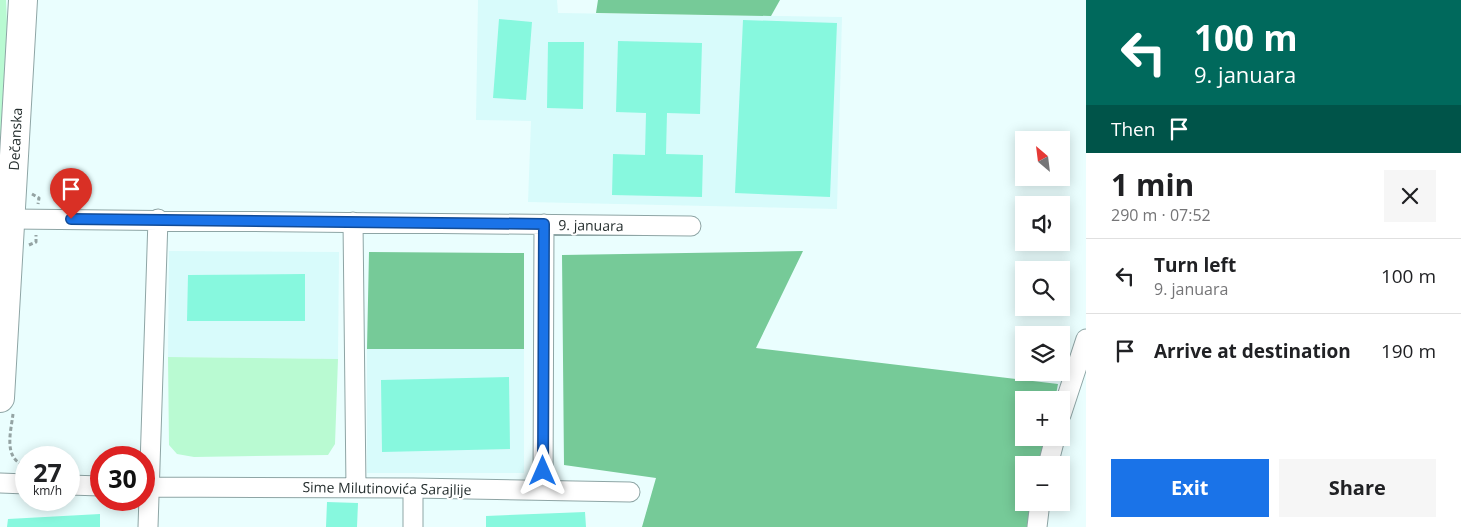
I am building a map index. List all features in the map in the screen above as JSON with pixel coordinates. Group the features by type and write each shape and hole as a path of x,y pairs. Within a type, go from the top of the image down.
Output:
{"street":[{"name":"Dečanska","path":"0,398 23,0"},
{"name":"9. januara","path":"11,219 158,219 691,226"},
{"path":"149,446 158,219"},
{"path":"353,222 356,488"},
{"path":"543,490 544,224"},
{"path":"1069,391 1086,339"},
{"path":"0,483 15,484"},
{"name":"Sime Milutinovića Sarajlije","path":"155,487 413,488 630,492"},
{"path":"413,488 413,527"},
{"path":"148,511 148,527"},
{"path":"1037,527 1039,511"}],"shaded area":[{"path":"478,0 557,0 558,13 842,17 837,209 528,202 531,121 476,120"},
{"path":"169,251 339,252 338,359 168,357"},
{"path":"367,349 524,349 524,473 367,473"}],"green space":[{"path":"0,0 6,0 7,24 0,166"},
{"path":"598,0 780,0 771,16 596,13"},
{"path":"803,251 756,348 1015,379 1015,381 1058,384 1057,391 1015,391 1015,446 1045,446 1043,456 1015,456 1015,511 1031,511 1028,527 642,527 656,478 564,465 562,255"},
{"path":"369,252 524,253 524,349 367,349"},
{"path":"168,357 338,359 335,444 328,455 194,457 177,454 169,445"}],"building":[{"path":"499,19 532,22 526,100 493,98"},
{"path":"743,20 837,23 830,197 735,193"},
{"path":"618,41 702,43 700,114 667,113 666,154 703,155 702,197 612,195 613,154 645,155 646,113 616,112"},
{"path":"548,42 584,42 583,109 547,108"},
{"path":"305,274 305,321 187,321 188,275"},
{"path":"509,377 510,449 382,452 381,380"},
{"path":"327,502 358,503 357,527 326,527"},
{"path":"585,512 586,527 486,527 486,516"},
{"path":"100,514 100,527 7,527 8,519"}],"route":[{"path":"71,219 544,224 543,471"}]}
